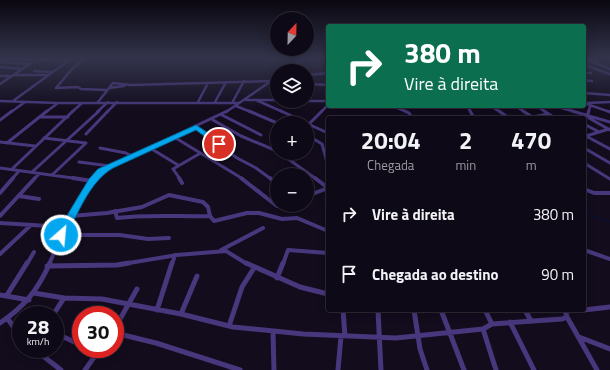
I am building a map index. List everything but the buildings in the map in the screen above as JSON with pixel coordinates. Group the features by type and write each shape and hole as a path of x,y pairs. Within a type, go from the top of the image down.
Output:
{"street":[{"path":"0,76 38,75"},
{"path":"13,101 48,75"},
{"path":"67,75 56,88 107,89 131,85 270,81"},
{"path":"1,83 12,76"},
{"path":"586,80 592,81"},
{"path":"232,102 244,81"},
{"path":"215,102 226,82"},
{"path":"0,100 58,103 240,102 270,82"},
{"path":"198,102 208,83"},
{"path":"314,84 326,85"},
{"path":"98,102 107,89"},
{"path":"586,93 610,95"},
{"path":"245,100 270,100"},
{"path":"256,100 292,116"},
{"path":"314,101 326,101"},
{"path":"0,120 25,102"},
{"path":"12,170 82,102"},
{"path":"32,172 68,141 108,102"},
{"path":"86,134 117,102"},
{"path":"0,323 8,319 29,300 34,293 71,216 92,181 101,171 213,120 240,102"},
{"path":"586,102 610,102"},
{"path":"7,143 58,103"},
{"path":"586,103 610,112"},
{"path":"586,116 591,105"},
{"path":"236,106 270,120"},
{"path":"314,118 326,107"},
{"path":"398,108 409,113 411,116"},
{"path":"494,108 506,116"},
{"path":"518,108 531,116"},
{"path":"539,108 552,116"},
{"path":"560,108 610,122"},
{"path":"541,116 548,114"},
{"path":"222,115 261,135"},
{"path":"586,116 610,129"},
{"path":"41,117 68,117"},
{"path":"213,120 241,136 270,148"},
{"path":"586,125 599,132"},
{"path":"314,126 326,132"},
{"path":"196,127 239,159 256,168 270,179"},
{"path":"586,136 610,129"},
{"path":"174,137 199,154 220,164 270,201"},
{"path":"586,137 610,149"},
{"path":"44,138 86,143 52,175"},
{"path":"314,139 322,144 326,159"},
{"path":"0,142 35,146"},
{"path":"100,148 123,152 132,156"},
{"path":"150,148 178,165"},
{"path":"586,149 610,163"},
{"path":"182,183 173,171 178,165 199,154"},
{"path":"289,160 326,188"},
{"path":"79,162 110,166"},
{"path":"586,164 609,177"},
{"path":"1,169 92,181"},
{"path":"0,193 19,171"},
{"path":"0,216 39,174"},
{"path":"314,194 326,190"},
{"path":"586,190 594,193 610,193"},
{"path":"71,216 144,207 172,195 203,202 210,210 210,216 214,221 247,213 262,213 282,219 296,218 326,230"},
{"path":"19,196 39,199"},
{"path":"115,211 117,218 134,216 210,216"},
{"path":"0,223 65,227"},
{"path":"0,254 31,225"},
{"path":"220,251 263,228"},
{"path":"61,235 120,235 148,239 169,238"},
{"path":"277,278 288,250 326,253"},
{"path":"47,266 117,265 175,255 220,251 232,254 254,268 277,278 300,287 326,294"},
{"path":"586,251 610,259"},
{"path":"7,295 34,252"},
{"path":"157,310 175,255"},
{"path":"229,326 242,287 254,268"},
{"path":"181,314 197,276"},
{"path":"124,312 137,289"},
{"path":"34,293 64,298 102,300 181,314 229,326 273,332 380,338 450,333 483,329 492,324 559,319 566,312 597,370"},
{"path":"0,295 29,300"},
{"path":"59,306 64,298"},
{"path":"586,310 610,307"},
{"path":"338,370 343,336 343,312"},
{"path":"378,312 381,370"},
{"path":"414,312 417,336 427,370"},
{"path":"442,312 464,370"},
{"path":"486,312 492,324"},
{"path":"526,312 530,320"},
{"path":"8,319 12,325"},
{"path":"510,322 534,370"},
{"path":"483,329 496,370"},
{"path":"273,332 274,370"},
{"path":"124,335 156,343 240,370"},
{"path":"579,337 610,349"},
{"path":"46,358 61,370"},
{"path":"85,370 94,358"}],"waterway":[{"path":"586,215 610,222"}],"route":[{"path":"61,235 81,198 92,181 101,171 196,127 219,144"}]}
